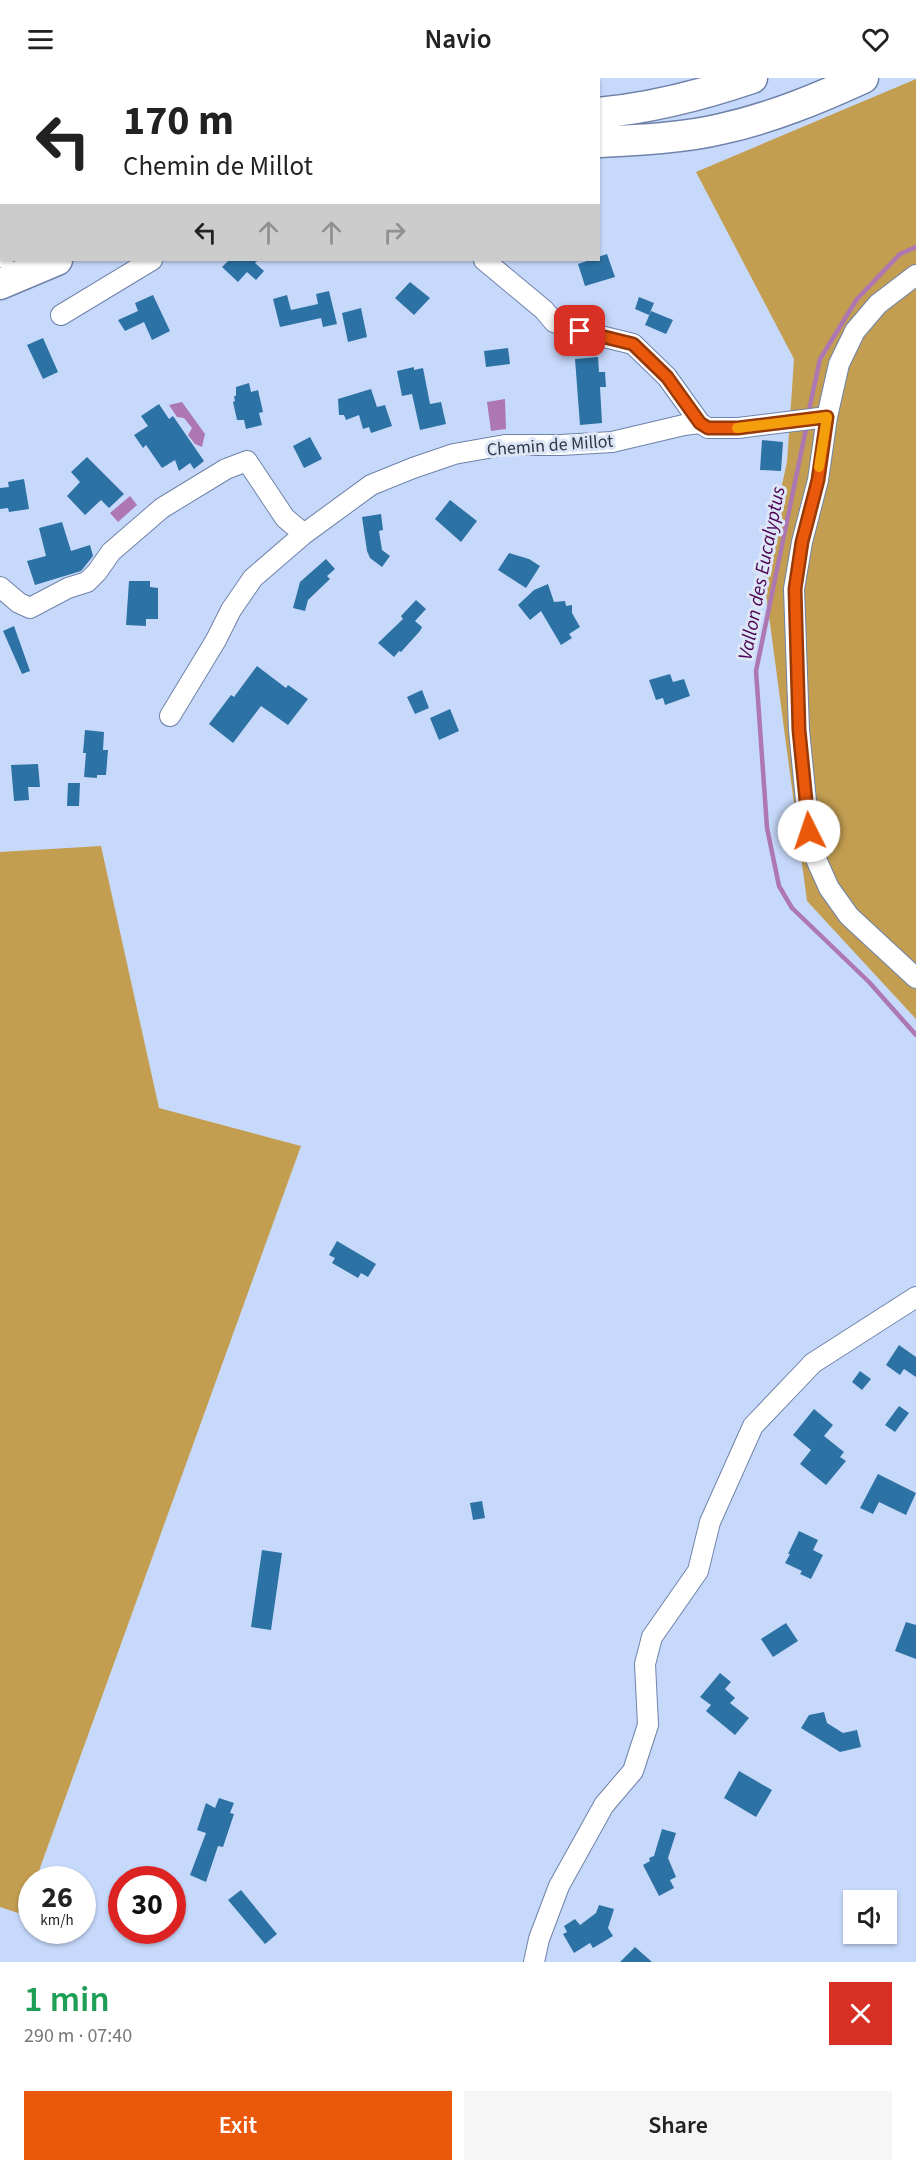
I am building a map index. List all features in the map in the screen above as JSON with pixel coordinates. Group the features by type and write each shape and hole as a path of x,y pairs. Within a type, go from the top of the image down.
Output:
{"main road":[{"path":"600,113 634,110 703,95 752,78"},
{"path":"600,142 720,130 794,109 863,78"},
{"path":"0,284 55,261"}],"street":[{"path":"61,315 150,261"},
{"path":"485,261 544,310 554,322 633,344 667,377 700,423"},
{"path":"916,275 878,304 855,331 839,364 821,418 818,480 802,542 795,589 799,730 809,831 816,859 829,888 849,916 916,978"},
{"name":"Chemin de Millot","path":"170,716 216,640 231,610 253,578 304,534 371,485 454,454 506,446 612,442 700,423 708,428 738,428 821,418"},
{"path":"0,587 19,603 30,608 68,588 87,582 98,572 111,552 162,508 226,469 246,461 285,518 304,534"},
{"path":"534,1962 539,1939 560,1886 604,1805 633,1771 648,1725 645,1664 652,1637 698,1571 710,1521 753,1426 813,1363 916,1297"}],"shaded area":[{"path":"916,79 916,1019 807,901 763,571 787,462 794,359 696,172"},
{"path":"505,399 506,429 491,431 487,402"},
{"path":"182,402 205,434 202,447 195,444 188,435 192,428 184,418 177,417 169,405"},
{"path":"130,496 137,505 118,522 110,513"},
{"path":"101,846 159,1108 301,1146 41,1866 18,1866 18,1913 0,1907 0,852"}],"building":[{"path":"607,254 615,277 585,286 578,264 600,261 600,256"},
{"path":"228,261 257,261 255,263 264,271 256,280 247,272 238,282 222,267"},
{"path":"410,282 430,298 414,315 395,298"},
{"path":"329,291 337,324 323,327 321,318 280,327 273,299 287,295 291,310 318,304 316,294"},
{"path":"153,295 170,331 152,340 144,322 125,331 118,320 138,311 135,303"},
{"path":"639,297 654,303 649,315 635,309"},
{"path":"361,308 367,337 348,342 342,313"},
{"path":"651,311 673,320 666,334 645,325"},
{"path":"43,338 58,372 43,379 27,345"},
{"path":"508,348 510,364 486,367 484,351"},
{"path":"598,357 599,372 605,372 606,387 600,387 602,423 580,425 575,359"},
{"path":"414,367 414,370 423,368 430,404 441,402 446,424 420,430 412,394 402,396 397,371"},
{"path":"249,383 251,392 258,390 263,412 259,413 262,425 246,429 244,420 237,420 233,402 236,387"},
{"path":"371,389 377,407 385,405 392,426 371,433 369,427 363,429 359,415 346,420 344,415 339,415 338,399"},
{"path":"159,404 169,419 173,416 204,461 194,469 190,463 179,471 175,460 162,468 146,445 143,448 134,435 148,426 141,416"},
{"path":"310,437 322,459 304,468 293,446"},
{"path":"762,440 783,442 781,471 760,470"},
{"path":"87,457 124,494 109,508 101,500 85,515 67,496 80,482 71,472"},
{"path":"24,479 29,509 9,512 8,508 0,509 0,488 9,487 8,482"},
{"path":"450,500 477,521 461,542 435,519"},
{"path":"381,514 383,530 379,531 382,550 390,556 382,567 370,558 367,551 362,517"},
{"path":"62,522 71,551 90,545 93,556 81,571 35,585 27,561 46,556 39,528"},
{"path":"509,553 529,559 540,566 526,588 498,570"},
{"path":"326,559 335,569 327,576 330,579 308,600 305,611 293,608 300,582"},
{"path":"129,581 150,581 150,587 158,588 158,619 146,619 146,626 126,625"},
{"path":"548,584 554,602 565,601 566,606 572,605 572,613 580,627 569,634 572,638 561,645 541,611 530,620 518,605 534,590"},
{"path":"416,600 426,609 415,621 422,627 394,657 378,643 403,619 401,616"},
{"path":"14,626 30,671 22,674 3,631"},
{"path":"257,666 286,688 288,685 308,699 288,725 261,706 233,743 209,724 231,695 234,697"},
{"path":"670,674 673,682 684,679 690,696 665,705 663,698 656,700 649,680"},
{"path":"422,690 429,708 415,714 407,697"},
{"path":"450,709 459,731 439,740 430,718"},
{"path":"85,730 104,732 103,750 108,750 106,775 97,775 97,778 84,777"},
{"path":"38,764 40,787 28,787 29,800 14,801 11,765"},
{"path":"68,783 80,783 79,806 67,806"},
{"path":"337,1241 376,1264 368,1277 361,1273 358,1278 332,1263 335,1258 329,1255"},
{"path":"899,1345 916,1357 916,1377 904,1369 900,1375 886,1365"},
{"path":"860,1371 871,1379 862,1390 852,1382"},
{"path":"899,1406 909,1413 895,1432 885,1425"},
{"path":"814,1409 833,1425 824,1436 844,1452 840,1457 846,1461 826,1485 800,1464 811,1450 793,1435"},
{"path":"878,1474 916,1493 906,1515 879,1502 873,1514 860,1508"},
{"path":"482,1501 485,1518 473,1520 470,1503"},
{"path":"799,1531 818,1540 813,1550 823,1555 811,1579 800,1574 802,1571 785,1563"},
{"path":"262,1550 282,1553 271,1630 251,1627"},
{"path":"906,1622 916,1625 916,1659 895,1651"},
{"path":"786,1623 798,1641 773,1657 761,1639"},
{"path":"720,1673 731,1682 725,1689 735,1698 730,1703 749,1718 735,1735 706,1711 711,1705 700,1697"},
{"path":"824,1712 827,1723 843,1733 857,1730 861,1747 840,1752 801,1728 809,1715"},
{"path":"739,1771 772,1790 756,1817 724,1798"},
{"path":"219,1798 234,1803 230,1813 234,1814 223,1847 218,1846 206,1882 190,1875 206,1833 197,1830 206,1803 215,1808"},
{"path":"662,1829 676,1833 668,1858 676,1877 670,1880 674,1888 659,1896 643,1865 654,1856"},
{"path":"241,1890 277,1934 265,1944 228,1900"},
{"path":"599,1905 614,1909 608,1928 613,1936 593,1948 590,1943 574,1953 563,1934 567,1932 564,1926 575,1919 580,1925 596,1913"},
{"path":"635,1947 652,1962 620,1962"}],"waterway":[{"name":"Vallon des Eucalyptus","path":"808,415 820,359 857,299 900,254 916,247"},
{"name":"Vallon des Eucalyptus","path":"807,424 756,671 767,828 779,886 792,908 869,982 916,1035"}],"slow traffic":[{"path":"737,428 827,417 819,467"}],"route":[{"path":"580,331 633,344 667,377 700,423 708,428 738,428 827,417 818,480 802,542 795,589 799,730 809,831"}]}
